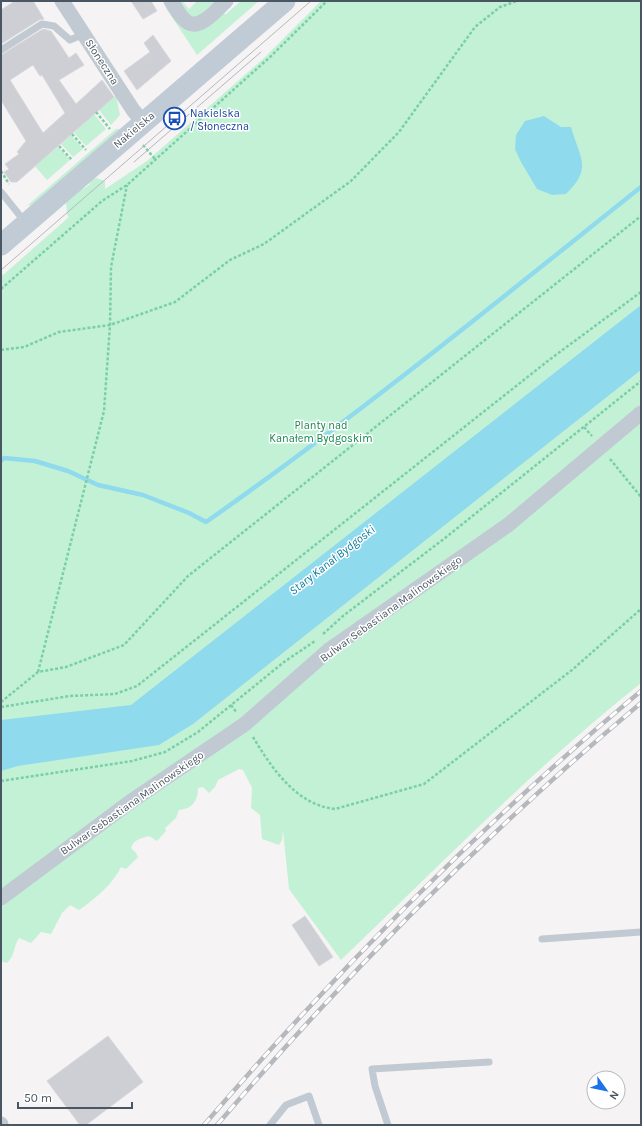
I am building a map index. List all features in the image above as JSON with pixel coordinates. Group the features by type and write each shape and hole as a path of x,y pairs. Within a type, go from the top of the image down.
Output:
{"main road":[{"name":"Nakielska","path":"1,245 285,1"}],"street":[{"name":"Słoneczna","path":"62,1 133,110 143,122"},
{"path":"171,1 185,20 194,24 202,22 226,1"},
{"name":"Bulwar Sebastiana Malinowskiego","path":"1,898 130,802 245,724 330,650 508,525 641,413"}],"lane":[{"path":"1,50 42,24 54,26 70,40 84,34"},
{"path":"1,192 26,224"},
{"path":"542,939 641,932"},
{"path":"388,1125 372,1069 489,1062"},
{"path":"270,1125 286,1105 309,1096 318,1125"}],"path":[{"path":"1,289 102,201 127,185 270,57 327,1"},
{"path":"1,350 24,347 59,332 110,325 175,302 230,260 264,244 351,181 399,132 475,27 500,6 517,1"},
{"path":"96,112 110,130"},
{"path":"72,134 86,150"},
{"path":"59,146 73,161"},
{"path":"38,672 104,411 110,325 110,267 127,185"},
{"path":"2,701 38,672 66,667 124,645 188,576 641,216"},
{"path":"1,707 70,696 115,694 137,686 549,360 641,292"},
{"path":"1,781 132,761 165,752 198,732 284,662 320,638 344,616 445,538 641,381"},
{"path":"584,427 641,497"},
{"path":"231,705 245,724 270,765 287,784 305,798 329,809 335,809 424,784 572,670 641,608"}],"green space":[{"path":"178,1 182,1 189,9 197,1 216,1 196,18 190,17"},
{"path":"241,1 259,1 197,55 166,8 169,6 180,22 217,14 226,14"},
{"name":"Planty nad Kanałem Bydgoskim","path":"321,1 641,1 641,683 601,715 525,783 341,960 289,889 283,830 282,840 279,845 262,839 260,815 251,808 252,788 243,770 239,769 218,780 215,787 209,793 203,787 198,788 197,797 193,804 187,808 179,810 176,818 165,828 166,831 157,841 149,836 138,839 132,845 131,848 138,857 126,869 121,867 103,891 79,910 70,905 62,913 51,934 41,932 31,943 19,938 10,960 7,963 1,961 1,274 3,275 69,217 67,215 66,201 82,187 83,189 96,178 105,181 105,189 147,161 264,58"},
{"path":"116,95 120,115 111,125 99,110"},
{"path":"94,114 106,129 86,146 74,133"},
{"path":"116,129 123,129 31,206 28,205"},
{"path":"71,135 83,149 73,157 61,144"},
{"path":"58,147 70,160 47,180 35,166"}],"water":[{"path":"544,116 561,127 571,127 580,155 582,170 574,185 566,194 552,195 537,189 515,149 516,135 525,121"},
{"name":"Stary Kanał Bydgoski","path":"641,305 641,370 193,724 159,745 18,766 1,771 1,720 131,705"}],"building":[{"path":"15,1 33,1 44,19 39,20 1,44 1,10"},
{"path":"131,1 151,1 157,11 143,19"},
{"path":"43,29 51,31 69,58 76,53 84,65 59,80 76,104 102,80 114,97 17,182 11,182 4,172 9,169 5,164 19,154 17,152 26,141 1,100 1,55","holes":["33,65 40,76 42,75 65,113 43,133 10,80"]},
{"path":"153,35 171,61 137,90 124,71 150,52 144,43"},
{"path":"305,916 333,957 319,966 292,925"},
{"path":"108,1036 143,1082 86,1125 80,1125 47,1081"}],"waterway":[{"path":"1,461 4,458 35,461 68,471 98,485 143,495 189,513 206,522 372,400 641,187"}],"tram line":[{"path":"1,270 311,1"},
{"path":"134,162 261,52"}],"railway":[{"path":"204,1125 359,954 414,899 525,793 582,741 641,691"},
{"path":"217,1125 266,1068 368,958 420,905 528,802 641,703"}],"place":[{"name":"Nakielska / Słoneczna","path":"175,119"}]}
